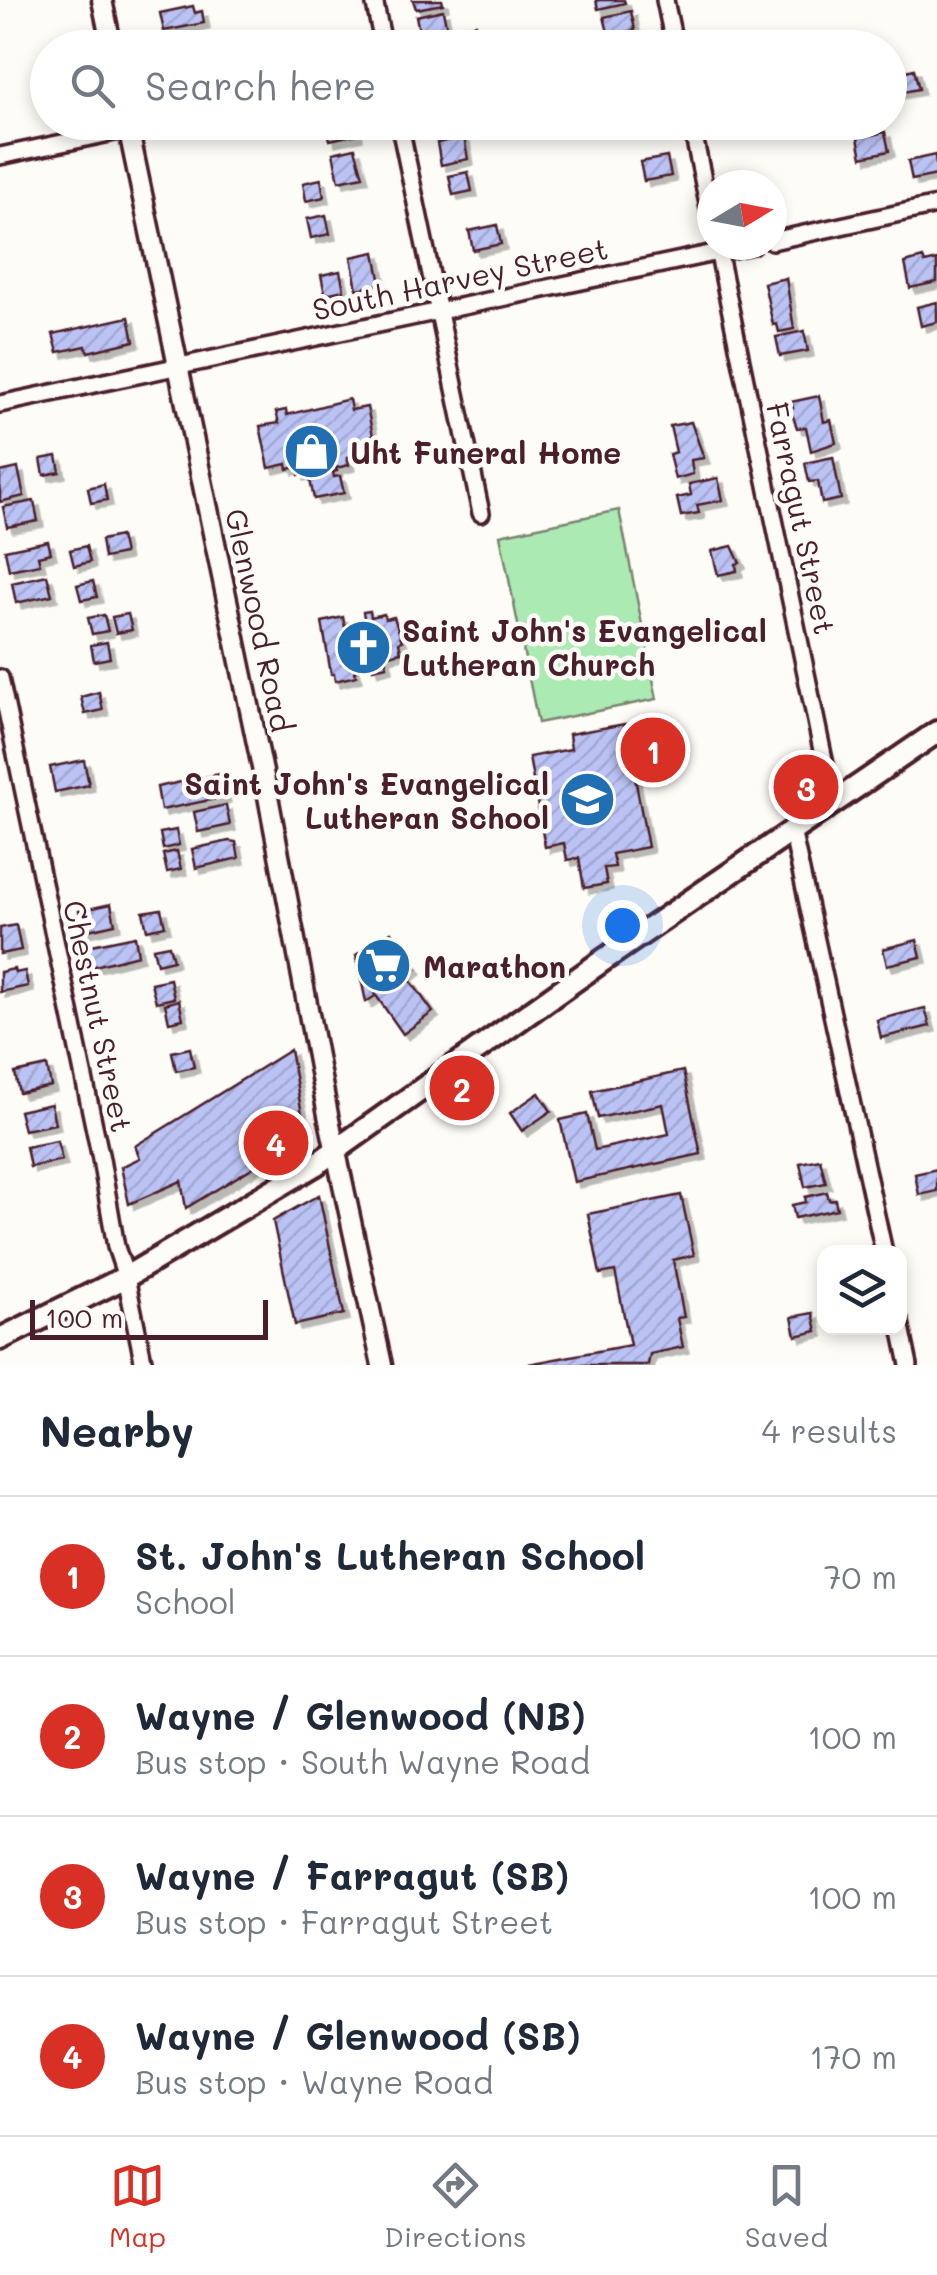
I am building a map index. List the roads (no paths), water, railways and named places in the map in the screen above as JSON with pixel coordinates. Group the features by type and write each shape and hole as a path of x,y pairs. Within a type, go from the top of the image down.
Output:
{"main road":[{"path":"0,1339 126,1277 337,1151 593,967 937,732"}],"street":[{"path":"102,0 108,30"},
{"path":"374,0 380,30"},
{"path":"665,0 671,30"},
{"path":"0,156 68,140"},
{"name":"Glenwood Road","path":"131,140 382,1365"},
{"path":"403,140 481,513"},
{"path":"695,140 701,170"},
{"path":"787,237 937,205"},
{"name":"South Harvey Street","path":"0,404 697,254"},
{"name":"Farragut Street","path":"720,260 833,803"},
{"name":"Chestnut Street","path":"0,678 116,1247 144,1365"},
{"path":"792,830 882,1245"},
{"path":"903,1335 909,1365"}],"place":[{"name":"Uht Funeral Home","path":"311,452"},
{"name":"Saint John's Evangelical Lutheran Church","path":"363,647"},
{"name":"St. John's Lutheran School","path":"653,750"},
{"name":"Wayne / Farragut (SB)","path":"806,787"},
{"name":"Saint John's Evangelical Lutheran School","path":"588,800"},
{"name":"Marathon","path":"384,966"},
{"name":"Wayne / Glenwood (NB)","path":"462,1088"},
{"name":"Wayne / Glenwood (SB)","path":"276,1143"}]}
